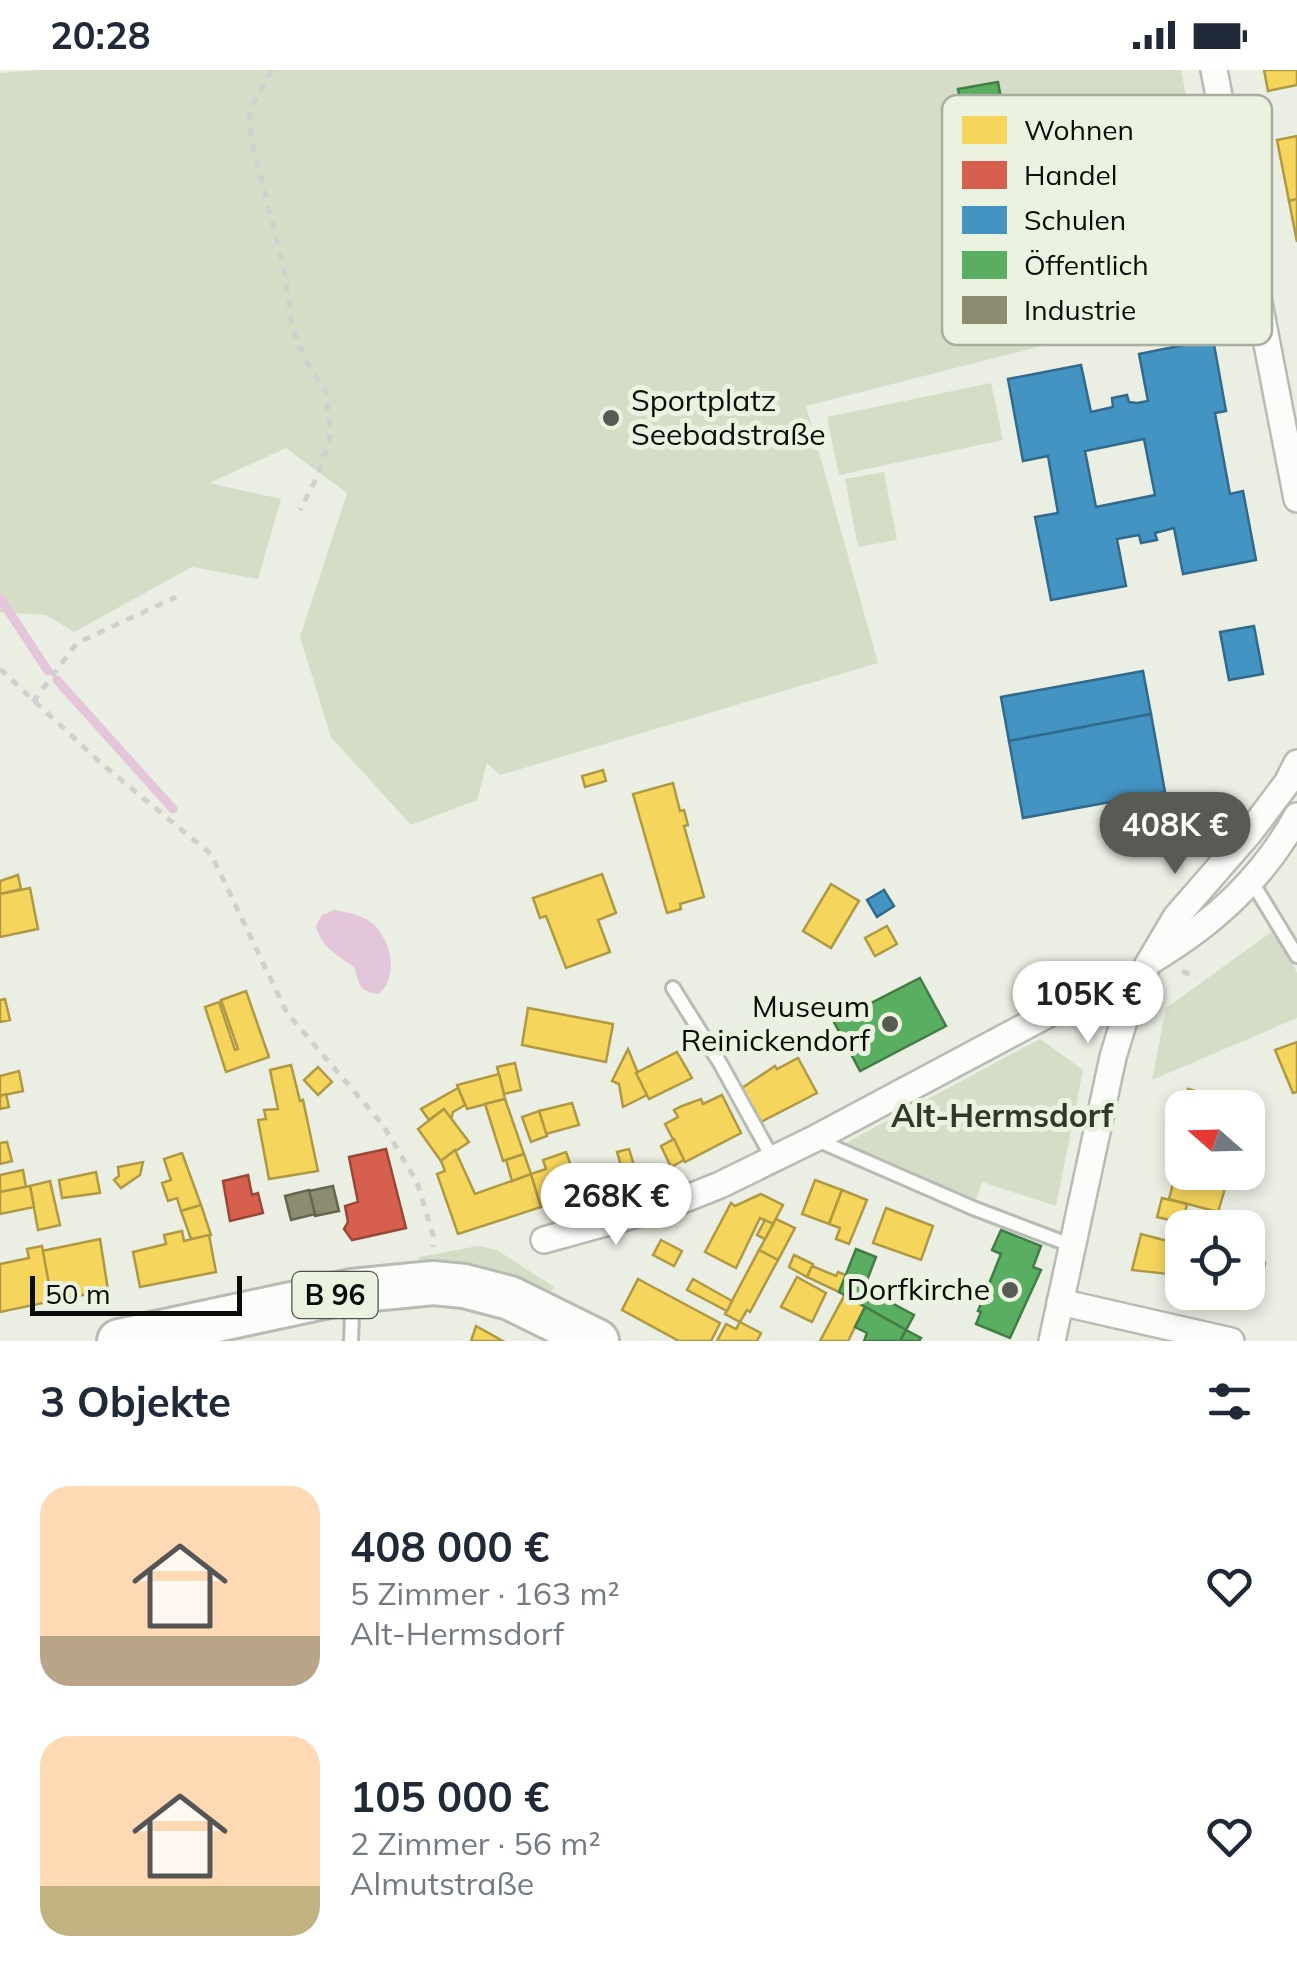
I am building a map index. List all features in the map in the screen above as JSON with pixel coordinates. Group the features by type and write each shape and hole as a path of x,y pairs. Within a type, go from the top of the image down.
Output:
{"main road":[{"name":"B 96","path":"120,1341 346,1292 416,1284 464,1286 510,1298 596,1341"}],"street":[{"path":"1214,70 1219,95"},
{"path":"1267,345 1297,499"},
{"path":"1052,1341 1114,1058 1134,988 1176,917 1250,832 1287,784 1297,763"},
{"path":"1154,958 1198,932 1287,854 1297,816"},
{"path":"1250,832 1287,854"},
{"path":"544,1240 670,1205 720,1185 1112,980 1134,988"},
{"path":"1060,1302 1231,1341"}],"lane":[{"path":"1252,882 1297,956"},
{"path":"672,988 720,1063 772,1160"},
{"path":"814,1139 972,1208 1073,1246"},
{"path":"346,1292 352,1316 350,1341"}],"path":[{"path":"272,70 249,111 251,137 285,274 292,328 306,361 326,392 330,433 319,473 300,510"},
{"path":"33,702 77,643 176,597"},
{"path":"0,669 33,702 212,854 286,1013 383,1125 417,1182 433,1247"}],"green space":[{"path":"1181,70 1186,95 942,95 942,345 1045,345 806,406 878,663 500,775 487,763 477,800 411,825 331,737 300,637 347,493 286,448 209,483 281,499 258,579 192,567 74,632 46,615 0,612 0,73"},
{"path":"991,383 1003,440 839,475 827,417"},
{"path":"884,472 897,540 858,547 845,479"},
{"path":"1276,929 1297,973 1297,1018 1152,1080 1166,1008"},
{"path":"1040,1039 1083,1070 1056,1206 982,1182 975,1202 840,1146"},
{"path":"478,1246 497,1250 554,1287 548,1295 420,1264 419,1257"}],"shaded area":[{"path":"334,910 368,920 384,939 391,969 379,994 363,989 354,967 322,940 316,926 322,915"}],"building: Wohnen":[{"path":"1264,70 1297,70 1297,85 1268,91"},
{"path":"1297,136 1297,199 1289,201 1277,140"},
{"path":"1297,199 1297,242 1289,201"},
{"path":"603,770 606,781 585,787 582,776"},
{"path":"673,783 680,811 684,810 688,825 684,826 704,897 680,904 681,909 667,913 633,794"},
{"path":"602,874 616,913 598,920 610,952 566,968 546,916 540,918 533,898"},
{"path":"18,875 21,889 0,894 0,881"},
{"path":"831,884 859,901 831,948 803,931"},
{"path":"30,888 38,929 0,937 0,894"},
{"path":"887,926 897,944 875,956 865,938"},
{"path":"246,991 269,1057 226,1072 205,1007 219,1002 235,1050 238,1049 221,1000"},
{"path":"5,999 10,1020 0,1022 0,1000"},
{"path":"528,1008 613,1024 606,1062 522,1045"},
{"path":"1297,1042 1297,1092 1293,1093 1275,1050"},
{"path":"628,1049 647,1095 623,1107 619,1084 612,1081"},
{"path":"677,1052 692,1078 649,1099 636,1073"},
{"path":"798,1058 817,1093 759,1123 742,1088 775,1066 777,1069"},
{"path":"515,1063 521,1090 504,1094 497,1067"},
{"path":"291,1065 318,1171 269,1179 258,1120 266,1119 264,1110 278,1109 270,1070"},
{"path":"318,1067 332,1082 318,1095 304,1080"},
{"path":"19,1071 23,1091 0,1096 0,1076"},
{"path":"499,1074 505,1099 467,1109 457,1085"},
{"path":"458,1088 465,1105 453,1112 451,1120 444,1109 429,1120 421,1109"},
{"path":"6,1094 9,1107 0,1109 0,1096"},
{"path":"722,1095 741,1133 685,1162 665,1124 678,1117 674,1110"},
{"path":"505,1099 524,1154 503,1161 485,1104"},
{"path":"572,1103 579,1125 546,1134 539,1111"},
{"path":"444,1109 469,1142 441,1161 418,1129"},
{"path":"539,1111 547,1136 531,1142 522,1117"},
{"path":"674,1139 684,1160 671,1167 661,1146"},
{"path":"7,1142 12,1161 0,1164 0,1143"},
{"path":"629,1149 637,1175 625,1179 617,1152"},
{"path":"455,1150 475,1194 531,1174 541,1207 458,1234 437,1174 445,1171 441,1161"},
{"path":"566,1152 581,1194 541,1207 531,1174 546,1169 543,1160"},
{"path":"182,1153 201,1205 181,1211 177,1198 168,1201 162,1183 171,1180 164,1159"},
{"path":"524,1154 531,1174 512,1181 506,1160"},
{"path":"143,1162 140,1175 121,1188 114,1180 119,1176 118,1167"},
{"path":"23,1170 26,1187 0,1192 0,1175"},
{"path":"96,1172 100,1193 62,1198 59,1180"},
{"path":"815,1180 842,1190 829,1224 802,1214"},
{"path":"50,1181 60,1225 38,1230 30,1186"},
{"path":"30,1186 34,1207 0,1214 0,1192"},
{"path":"842,1190 867,1200 849,1244 836,1239 840,1228 829,1224"},
{"path":"1171,1190 1225,1190 1219,1210 1169,1199"},
{"path":"761,1194 783,1205 773,1224 760,1218 736,1268 705,1252 731,1203 735,1206"},
{"path":"1162,1198 1187,1204 1186,1210 1165,1210 1165,1219 1157,1217"},
{"path":"201,1205 211,1235 191,1239 181,1211"},
{"path":"886,1208 933,1226 921,1260 873,1243"},
{"path":"776,1219 795,1228 778,1260 759,1250"},
{"path":"765,1220 773,1224 765,1239 757,1235"},
{"path":"182,1231 184,1241 209,1235 216,1272 140,1287 133,1252 166,1244 164,1235"},
{"path":"1141,1234 1165,1240 1165,1274 1132,1270"},
{"path":"100,1239 108,1290 52,1301 42,1251"},
{"path":"661,1240 682,1251 674,1266 653,1255"},
{"path":"42,1246 52,1301 0,1312 0,1264 29,1258 27,1249"},
{"path":"759,1250 778,1260 750,1312 747,1310 740,1322 725,1314"},
{"path":"794,1255 813,1264 807,1277 789,1267"},
{"path":"812,1266 836,1276 838,1272 846,1275 839,1292 807,1277"},
{"path":"797,1277 826,1293 812,1322 781,1307"},
{"path":"638,1279 720,1323 711,1341 679,1341 622,1310"},
{"path":"693,1279 732,1301 727,1311 687,1290"},
{"path":"844,1296 865,1307 848,1341 820,1341"},
{"path":"740,1322 761,1333 757,1341 717,1341 726,1324 736,1329"},
{"path":"476,1326 503,1341 471,1341"}],"building: Handel":[{"path":"386,1149 406,1228 352,1240 344,1229 348,1222 345,1206 358,1202 349,1157"},
{"path":"248,1175 252,1195 258,1193 263,1213 230,1221 223,1181"}],"building: Schulen":[{"path":"1183,345 1214,345 1226,411 1215,413 1230,494 1243,491 1256,560 1183,574 1174,528 1155,533 1157,540 1141,543 1139,535 1117,539 1126,586 1051,600 1035,517 1058,513 1048,456 1023,461 1008,379 1081,365 1091,412 1113,407 1112,398 1127,395 1129,402 1148,401 1139,354","holes":["1144,439 1155,495 1096,507 1085,451"]},
{"path":"1254,626 1263,674 1229,680 1220,632"},
{"path":"1143,671 1151,714 1009,741 1001,697"},
{"path":"1151,714 1165,792 1023,818 1009,741"},
{"path":"884,890 894,906 877,917 867,900"}],"building: Öffentlich":[{"path":"998,82 1000,95 959,95 958,89"},
{"name":"Museum Reinickendorf","path":"920,978 946,1026 860,1071 834,1022"},
{"name":"Dorfkirche","path":"1001,1230 1041,1246 1033,1267 1041,1270 1010,1338 976,1324 1001,1254 992,1250"},
{"path":"856,1249 876,1257 864,1288 914,1315 906,1330 839,1292"},
{"path":"865,1307 906,1330 900,1341 864,1341 867,1333 855,1327"},
{"path":"906,1330 921,1338 919,1341 900,1341"}],"building: Industrie":[{"path":"333,1186 339,1211 315,1216 309,1191"},
{"path":"309,1190 315,1214 291,1220 285,1196"}],"waterway":[{"path":"0,598 48,671"},
{"path":"57,680 173,809"}],"place":[{"name":"Sportplatz Seebadstraße","path":"611,418"},
{"name":"Museum Reinickendorf","path":"890,1024"},
{"name":"Dorfkirche","path":"1010,1290"}],"district":[{"name":"Alt-Hermsdorf","path":"1002,1116"}]}
